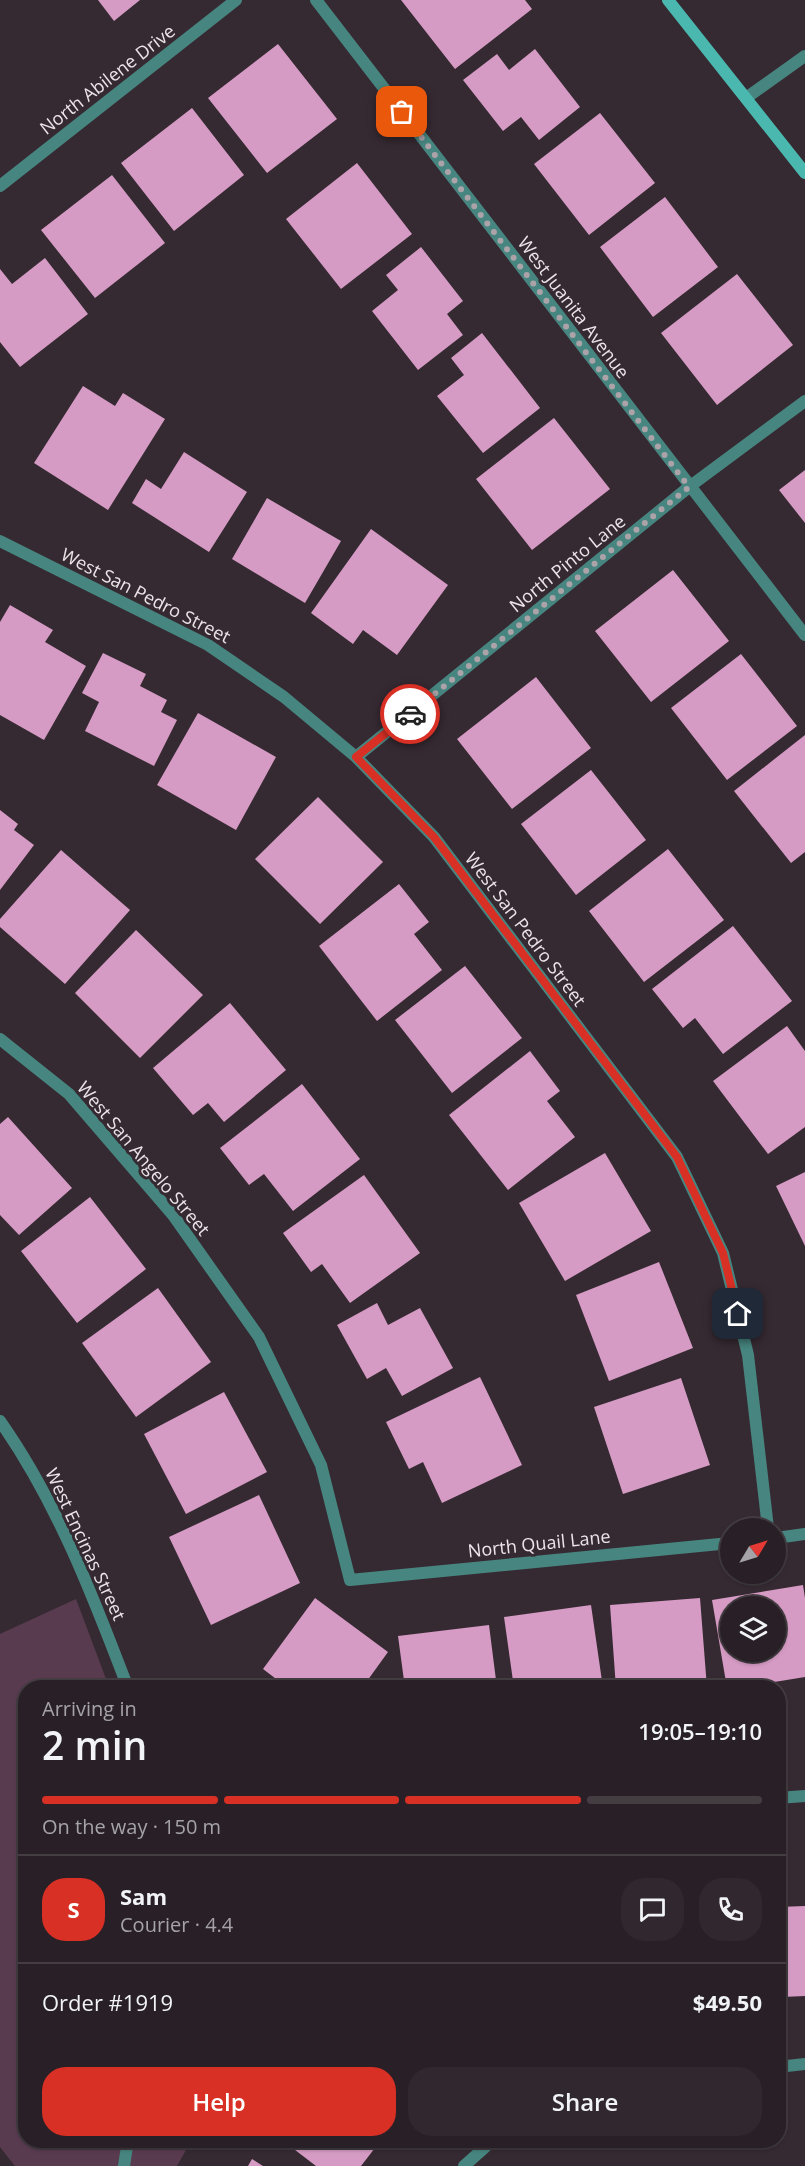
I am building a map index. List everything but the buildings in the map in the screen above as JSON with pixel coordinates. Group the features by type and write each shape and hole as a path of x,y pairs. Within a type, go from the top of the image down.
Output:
{"street":[{"name":"North Abilene Drive","path":"0,186 236,0"},
{"name":"West Juanita Avenue","path":"316,0 805,635"},
{"path":"668,0 805,173"},
{"path":"746,98 805,56"},
{"name":"North Pinto Lane","path":"356,757 689,487 805,401"},
{"name":"West San Pedro Street","path":"0,541 208,645 284,697 356,757 434,837 677,1157 723,1253 748,1355 767,1518"},
{"name":"West San Angelo Street","path":"0,1039 69,1094 77,1103 173,1215 260,1337 321,1465 350,1580"},
{"name":"West Encinas Street","path":"0,1422 25,1456 89,1585 125,1680"},
{"path":"786,1537 805,1534"},
{"name":"North Quail Lane","path":"350,1580 720,1544"},
{"path":"786,1797 805,1796"},
{"path":"786,2066 805,2064"},
{"path":"124,2166 127,2148"},
{"path":"464,2166 484,2148"}],"shaded area":[{"path":"76,1599 106,1680 18,1680 18,2148 187,2148 177,2166 15,2166 0,2147 0,1634"}],"way so far":[{"path":"402,112 689,487 410,714"}],"route":[{"path":"410,714 356,757 434,837 677,1157 723,1253 738,1314"}]}
